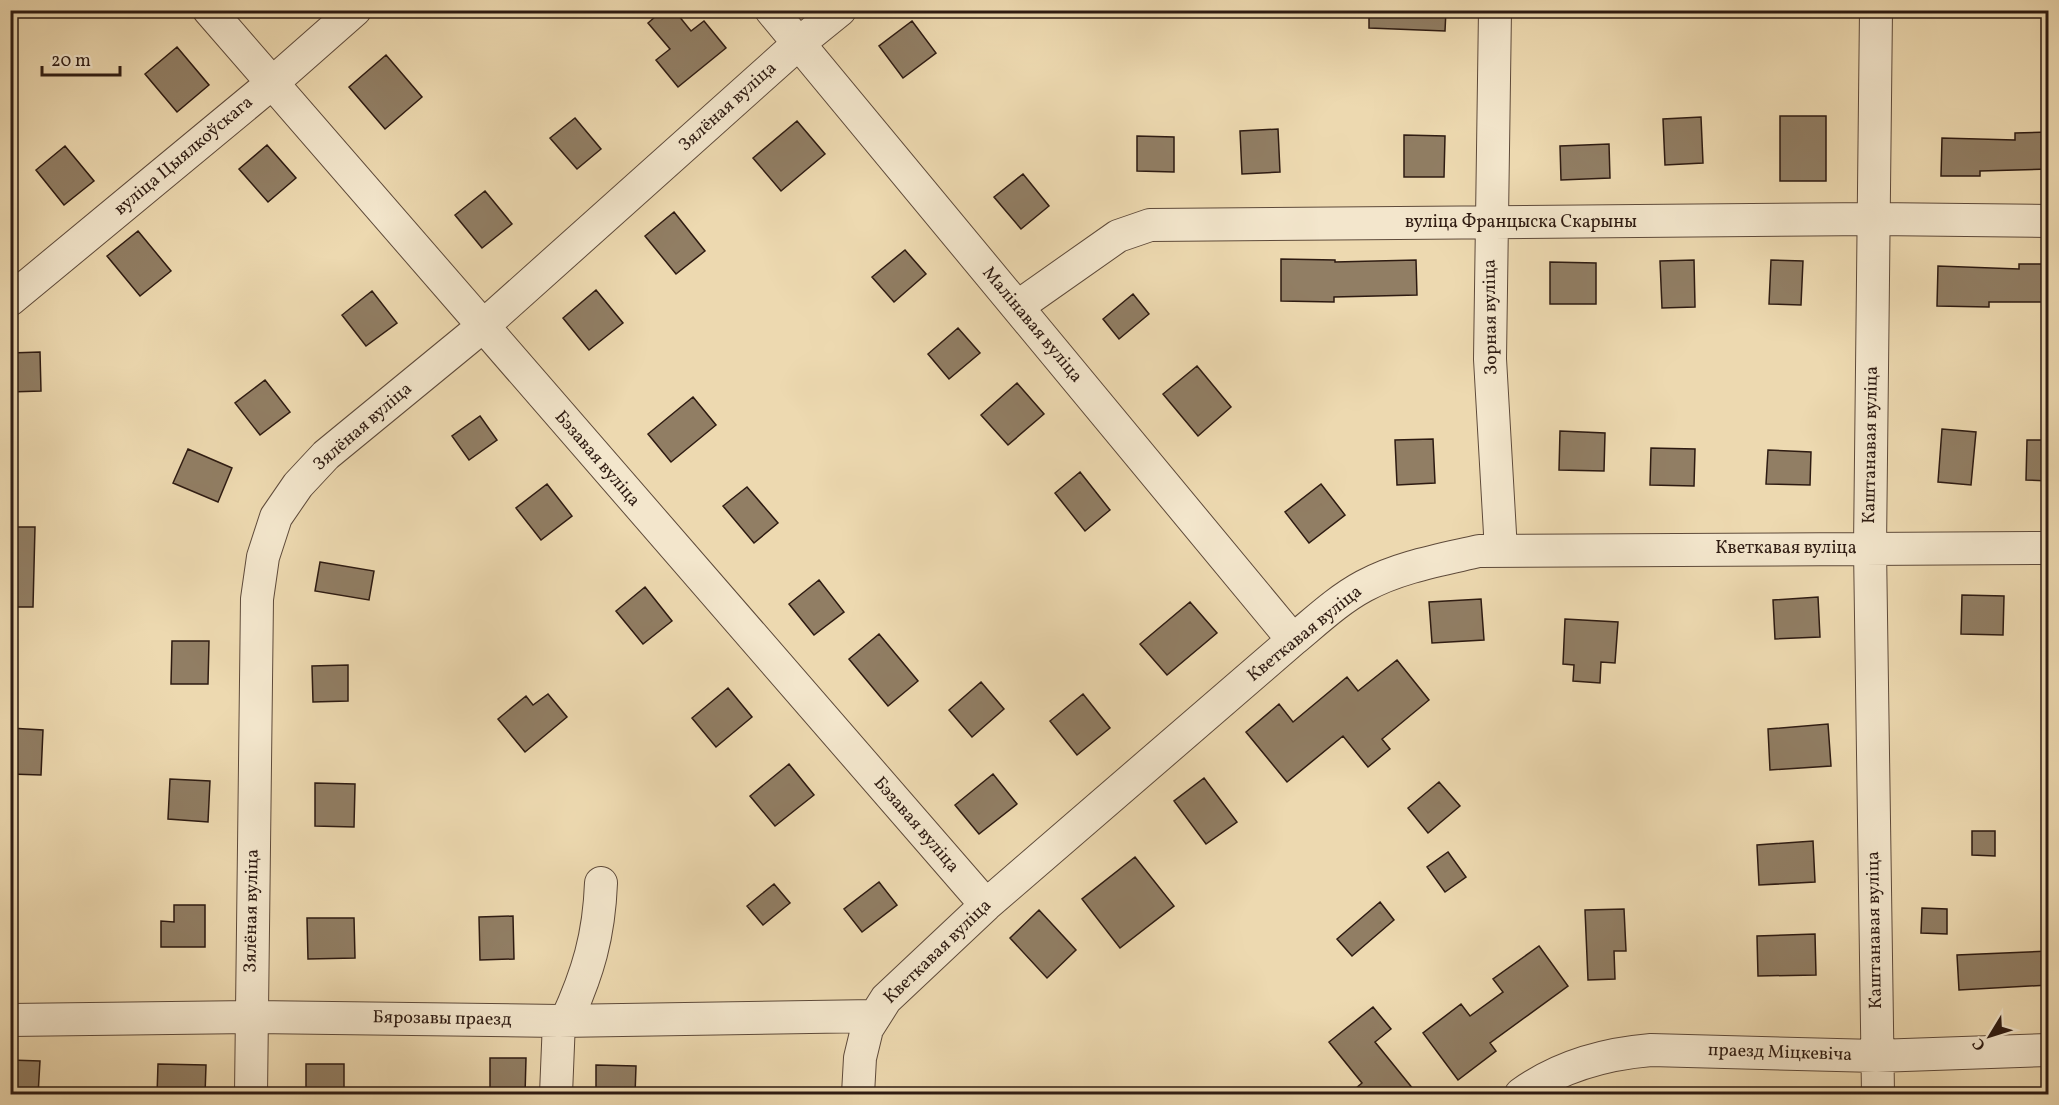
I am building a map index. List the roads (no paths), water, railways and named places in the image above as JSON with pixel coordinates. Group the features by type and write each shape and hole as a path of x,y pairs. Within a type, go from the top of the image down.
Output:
{"street":[{"name":"Бэзавая вуліца","path":"209,10 482,327 987,905"},
{"name":"вуліца Цыялкоўскага","path":"10,300 271,84 355,10"},
{"name":"Малінавая вуліца","path":"771,10 1293,640"},
{"name":"Зялёная вуліца","path":"251,1095 257,599 263,557 276,517 298,485 326,455 482,327 798,44 840,10"},
{"name":"Зорная вуліца","path":"1495,10 1490,222 1490,359 1502,551"},
{"name":"Каштанавая вуліца","path":"1876,10 1869,548 1878,1095"},
{"name":"вуліца Францыска Скарыны","path":"1017,306 1118,236 1150,225 1875,219 2049,221"},
{"name":"Кветкавая вуліца","path":"858,1095 860,1058 867,1029 886,999 908,977 987,905 1293,640 1339,602 1374,582 1426,563 1479,551 2049,548"},
{"path":"556,1095 562,1021 591,963 600,924 602,883"},
{"name":"Бярозавы праезд","path":"10,1020 251,1017 562,1021 874,1017"},
{"name":"праезд Міцкевіча","path":"1521,1095 1572,1065 1617,1053 1651,1050 1876,1056 2049,1050"}]}
